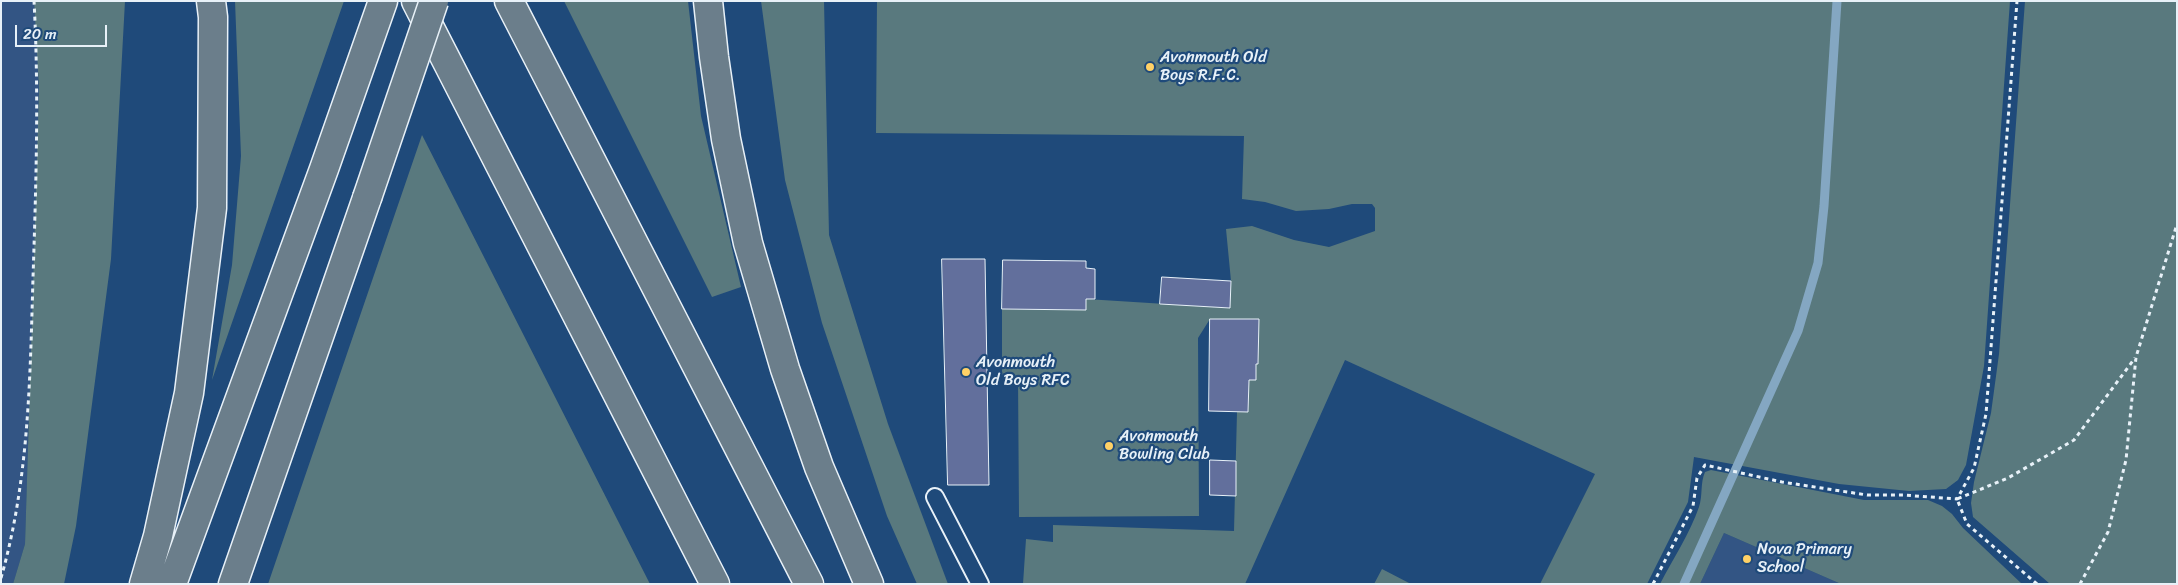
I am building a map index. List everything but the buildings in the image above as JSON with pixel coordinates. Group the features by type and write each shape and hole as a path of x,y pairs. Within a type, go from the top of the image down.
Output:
{"highway":[{"path":"144,584 158,536 189,392 212,208 213,17 211,1"},
{"path":"172,584 324,169 383,1"},
{"path":"416,1 714,584"},
{"path":"233,584 434,1"},
{"path":"509,1 809,584"},
{"path":"708,1 726,139 748,243 785,369 819,467 869,584"}],"lane":[{"path":"935,497 980,584"}],"path":[{"path":"1,578 12,540 29,415 36,182 34,1"},
{"path":"1957,498 1974,468 1986,414 2017,1"},
{"path":"2080,584 2108,532 2126,460 2136,356 2177,224"},
{"path":"1653,584 1693,506 1696,478 1705,465 1782,482 1867,495 1957,498 2008,478 2074,440 2136,356"},
{"path":"1957,498 1967,524 2036,584"}],"shaded area":[{"path":"1,1 34,1 39,89 25,544 13,584 1,584"},
{"name":"Nova Primary School","path":"1724,533 1841,584 1700,584"}],"green space":[{"path":"34,1 125,1 111,259 76,526 64,584 13,584 25,544 39,89"},
{"path":"235,1 344,1 212,380 232,265 241,156"},
{"path":"564,1 688,1 701,116 741,287 712,297"},
{"path":"761,1 824,1 829,235 888,424 948,584 917,584 887,516 822,323 785,180"},
{"path":"877,1 2010,1 1984,366 1966,465 1958,480 1946,489 1909,491 1839,484 1694,457 1688,502 1647,584 1540,584 1595,474 1345,360 1245,584 1023,584 1026,539 1053,542 1053,525 1234,531 1237,412 1248,411 1249,380 1256,380 1258,319 1210,319 1198,338 1199,516 1019,517 1018,377 1002,377 1002,309 1086,310 1086,299 1229,308 1231,281 1226,229 1252,226 1294,240 1329,247 1375,231 1375,208 1372,204 1352,204 1329,209 1296,211 1265,202 1242,199 1244,136 876,133"},
{"path":"2025,1 2177,1 2177,584 2050,584 1973,517 1971,503 1974,482 1991,413 1999,354"},
{"path":"422,135 650,584 268,584"},
{"path":"1711,470 1864,500 1928,500 1942,506 1952,514 1963,528 2022,584 1841,584 1724,533 1700,584 1660,584 1695,517 1700,503 1703,476 1705,472"},
{"path":"1382,569 1411,584 1374,584"}],"waterway":[{"path":"1684,584 1798,331 1818,263 1824,206 1837,1"}],"place":[{"name":"Avonmouth Old Boys R.F.C.","path":"1150,67"},
{"name":"Avonmouth Old Boys RFC","path":"966,372"},
{"name":"Avonmouth Bowling Club","path":"1109,446"},
{"name":"Nova Primary School","path":"1747,559"}]}
